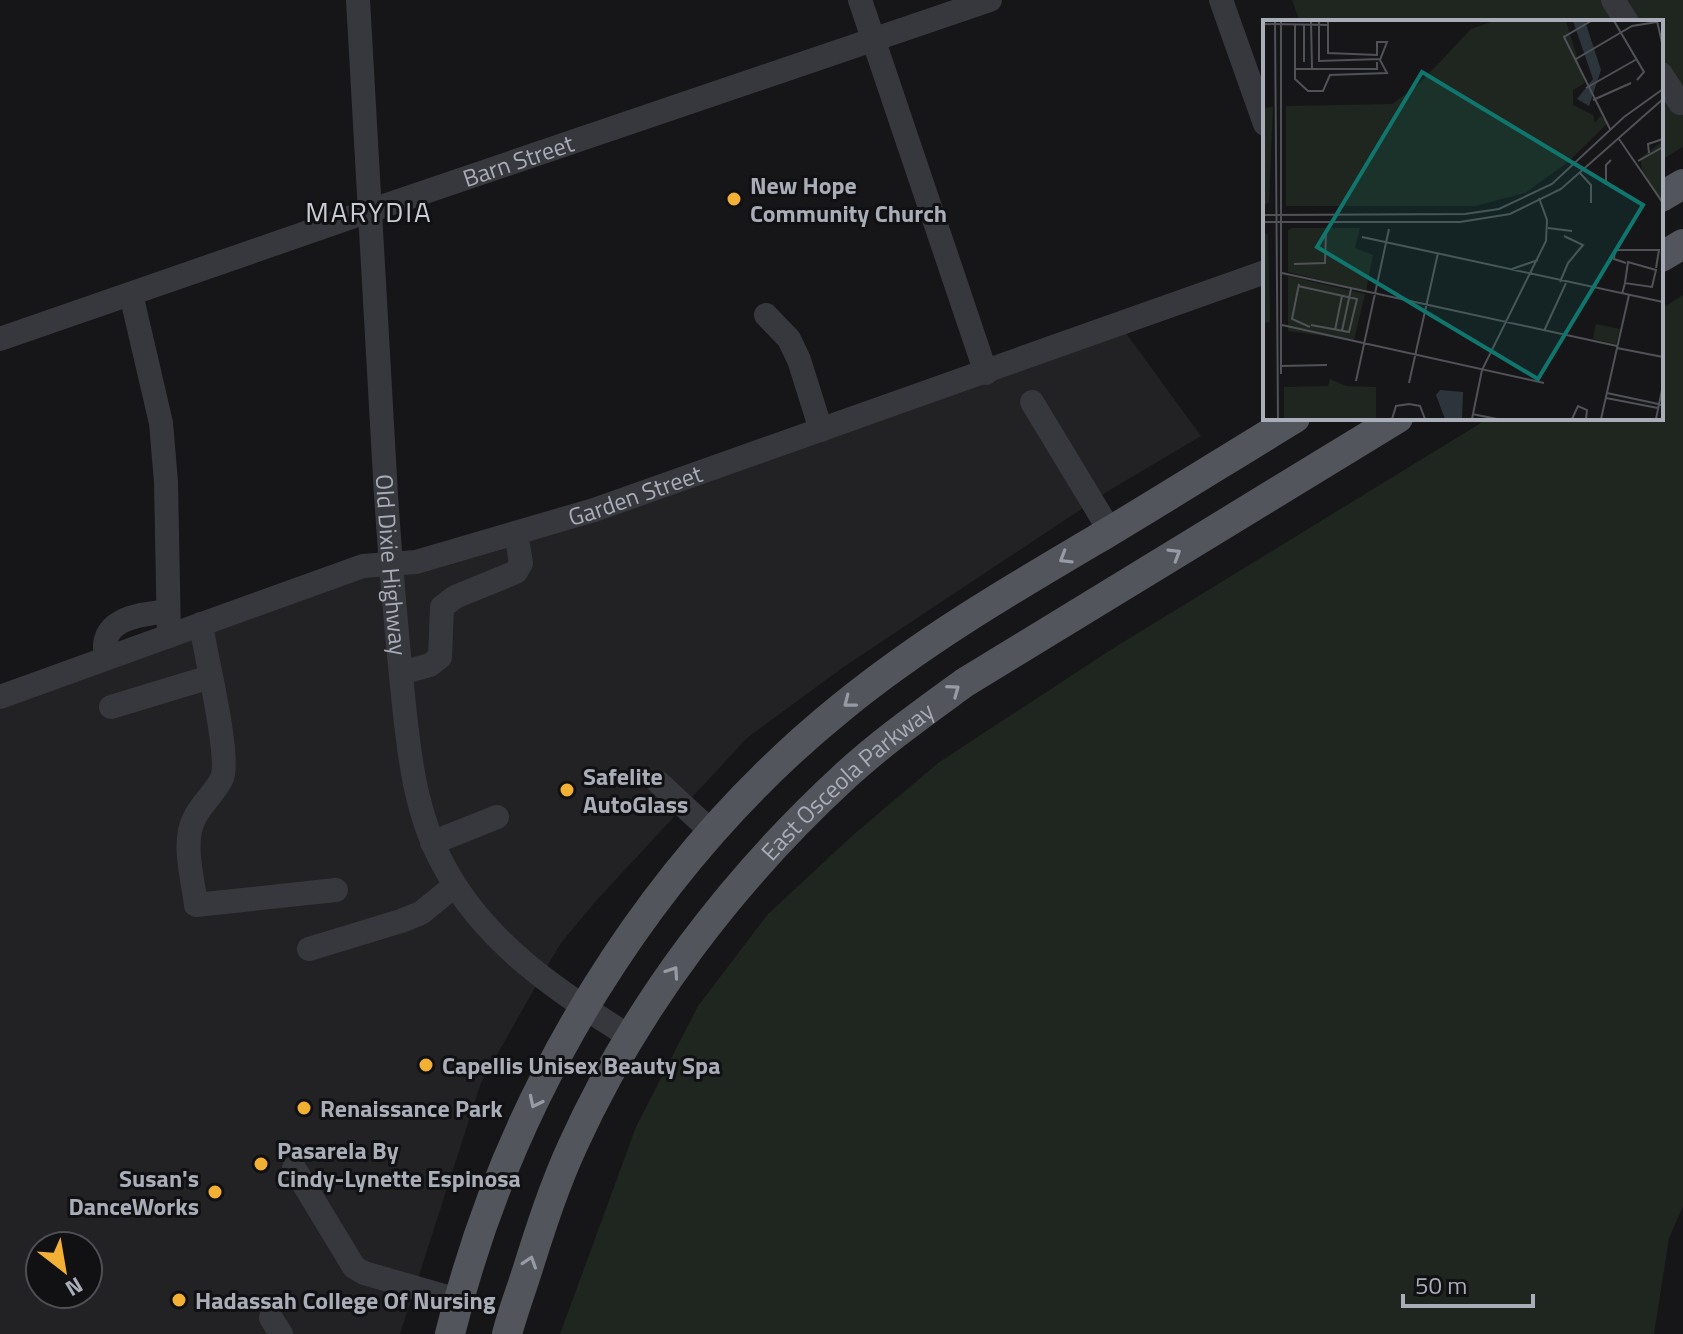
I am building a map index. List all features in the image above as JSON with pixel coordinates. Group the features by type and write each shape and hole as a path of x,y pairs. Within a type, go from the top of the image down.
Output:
{"main road":[{"path":"1663,196 1683,184"},
{"path":"1663,256 1683,244"},
{"path":"450,1334 480,1234 514,1147 584,1008 634,931 674,878 757,785 800,744 896,666 966,617 1292,420"},
{"name":"East Osceola Parkway","path":"507,1334 551,1196 574,1143 630,1037 685,955 793,826 846,775 902,728 964,683 1395,420"}],"street":[{"name":"Old Dixie Highway","path":"358,0 391,565 410,761 419,807 432,843 454,886 505,946 584,1008 630,1037"},
{"path":"860,0 986,373"},
{"name":"Barn Street","path":"0,339 990,0"},
{"path":"1221,0 1263,118"},
{"path":"1663,77 1680,103"},
{"name":"Garden Street","path":"0,697 363,566 416,562 594,510 1263,273"},
{"path":"131,294 161,423 166,482 169,636"},
{"path":"766,315 789,339 799,360 821,430"},
{"path":"1032,402 1110,531"},
{"path":"401,673 430,665 440,657 442,607 455,597 516,572 521,563 516,533"},
{"path":"106,658 104,647 107,633 115,626 126,618 168,611"},
{"path":"201,624 225,756 222,779 192,821 189,840 196,905 336,890"},
{"path":"111,707 210,677"},
{"path":"659,783 713,833"},
{"path":"432,843 497,817"},
{"path":"309,949 421,913 454,886"},
{"path":"294,1168 354,1267 364,1273 458,1300"}],"shaded area":[{"path":"1292,0 1683,0 1683,147 1663,159 1663,20 1299,20"},
{"path":"1683,295 1683,1206 1669,1238 1654,1334 560,1334 636,1127 698,1006 768,914 852,836 938,763 1112,649 1486,420 1663,420 1663,308"},
{"path":"1126,333 1201,436 1110,490 842,668 747,738 595,902 561,943 546,968 490,918 440,840 419,760 401,574 598,519"},
{"path":"382,575 410,808 537,984 481,1083 400,1334 0,1334 0,707 365,576"}],"place":[{"name":"New Hope Community Church","path":"734,199"},
{"name":"Safelite AutoGlass","path":"567,790"},
{"name":"Capellis Unisex Beauty Spa","path":"426,1065"},
{"name":"Renaissance Park","path":"304,1108"},
{"name":"Pasarela By Cindy-Lynette Espinosa","path":"261,1164"},
{"name":"Susan's DanceWorks","path":"215,1192"},
{"name":"Hadassah College Of Nursing","path":"179,1300"}],"district":[{"name":"MARYDIA","path":"369,211"}]}
